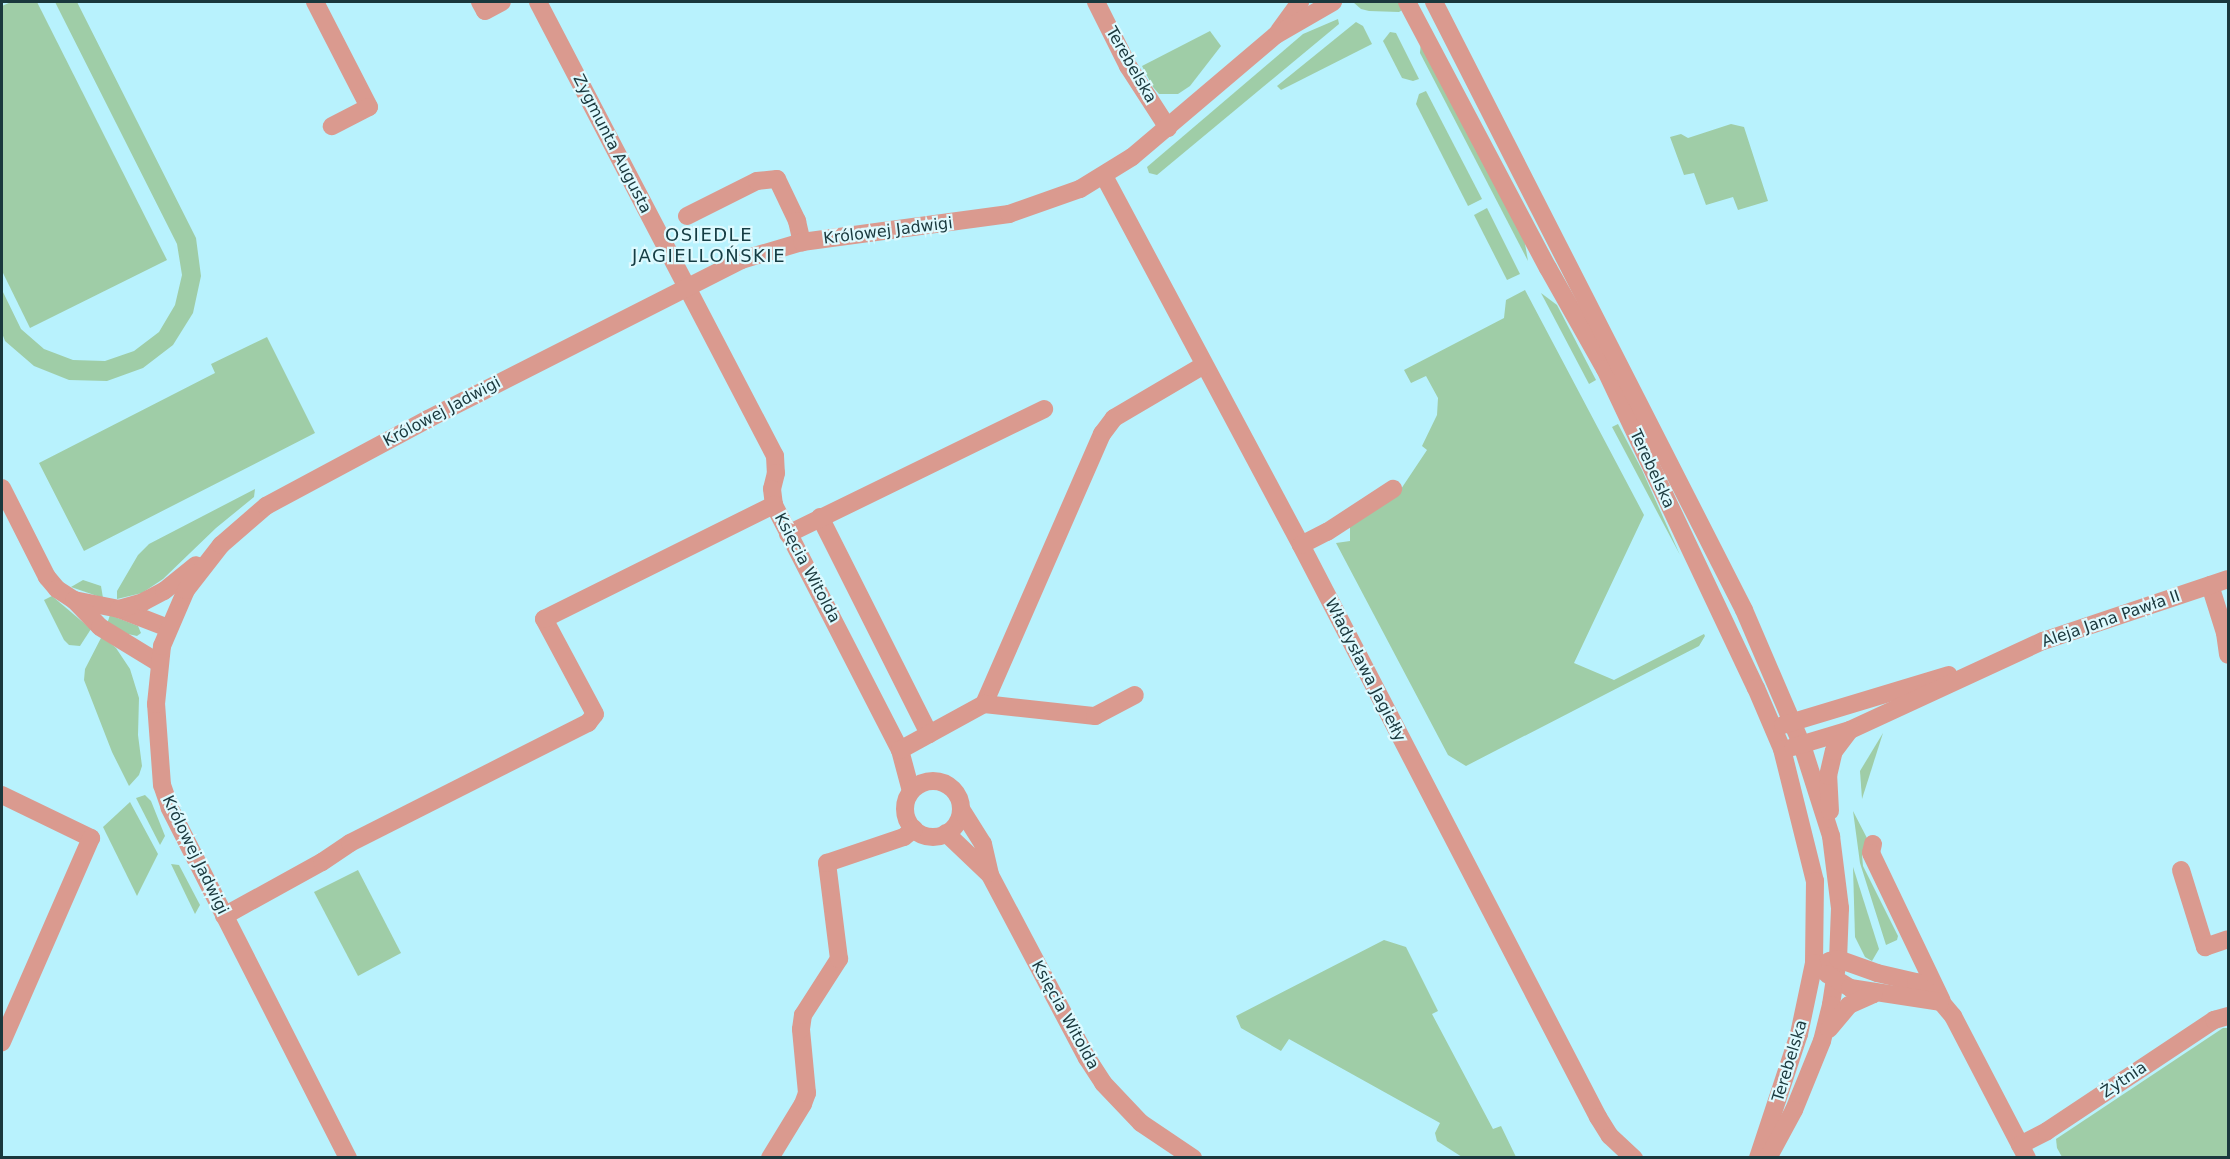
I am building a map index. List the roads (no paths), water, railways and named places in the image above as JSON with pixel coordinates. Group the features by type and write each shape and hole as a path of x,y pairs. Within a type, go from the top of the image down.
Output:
{"street":[{"path":"315,2 369,107 332,126"},
{"path":"480,2 485,11 502,2"},
{"name":"Zygmunta Augusta","path":"538,2 686,287"},
{"name":"Terebelska","path":"1096,2 1128,66 1168,128"},
{"name":"Królowej Jadwigi","path":"1276,35 1300,2"},
{"name":"Królowej Jadwigi","path":"348,1158 170,808 162,785 156,732 159,663 168,628 186,590 221,545 266,506 428,419 741,260 802,242 1009,214 1062,196 1104,176 1168,128 1276,35 1333,2"},
{"name":"Terebelska","path":"1407,2 1548,268 1605,369 1774,727 1782,749 1815,880 1814,963 1799,1034 1758,1158"},
{"name":"Terebelska","path":"1434,2 1726,574 1793,721 1831,836"},
{"name":"Władysława Jagiełły","path":"1104,176 1301,545 1598,1117 1610,1136 1634,1158"},
{"path":"687,216 757,181 777,179 796,220 802,242"},
{"name":"Księcia Witolda","path":"686,287 775,456 776,473 772,489 774,505 900,750 911,791"},
{"path":"984,704 1102,434 1114,418 1204,365"},
{"path":"788,534 1044,409"},
{"path":"2,488 47,577 57,589 74,600 100,627 159,663"},
{"path":"1301,545 1327,532 1393,489"},
{"path":"224,916 322,862 350,843 588,723 595,714 544,619 774,505"},
{"path":"820,517 929,734"},
{"path":"119,609 143,602 164,591 221,545"},
{"name":"Aleja Jana Pawła II","path":"1782,749 1850,730 2043,641 2229,579"},
{"path":"2210,585 2227,632 2229,655"},
{"path":"74,600 119,609 168,628"},
{"name":"Aleja Jana Pawła II","path":"1774,727 1911,684 1994,663"},
{"path":"900,750 984,704 1095,716 1135,695"},
{"name":"Terebelska","path":"1822,1041 1838,959 1839,889 1831,836 1828,776 1834,751 1850,730"},
{"name":"Księcia Witolda","path":"900,750 932,781"},
{"path":"932,781 949,785 955,792 961,809 957,823 946,833 929,836 914,829 904,811 911,791 920,783 932,781"},
{"path":"2,795 91,838 2,1042"},
{"name":"Księcia Witolda","path":"961,809 983,844 990,875 1087,1058 1103,1083 1141,1123 1193,1158"},
{"path":"770,1158 803,1104 807,1093 801,1029 803,1015 839,959 827,863 904,837 914,829"},
{"name":"Księcia Witolda","path":"946,833 990,875"},
{"path":"1873,844 1871,853 1942,1002 1953,1016 2024,1151"},
{"path":"2181,870 2205,947 2229,939"},
{"path":"1814,963 1838,959 1877,973 1916,982 1942,1002"},
{"path":"1814,963 1835,981 1850,988 1874,994 1942,1002"},
{"name":"Terebelska","path":"1768,1158 1794,1110 1822,1041 1838,1015 1849,1005 1874,994"},
{"name":"Żytnia","path":"2024,1151 2047,1131 2214,1020 2229,1016"}],"district":[{"name":"OSIEDLE JAGIELLOŃSKIE","path":"709,246"}]}
